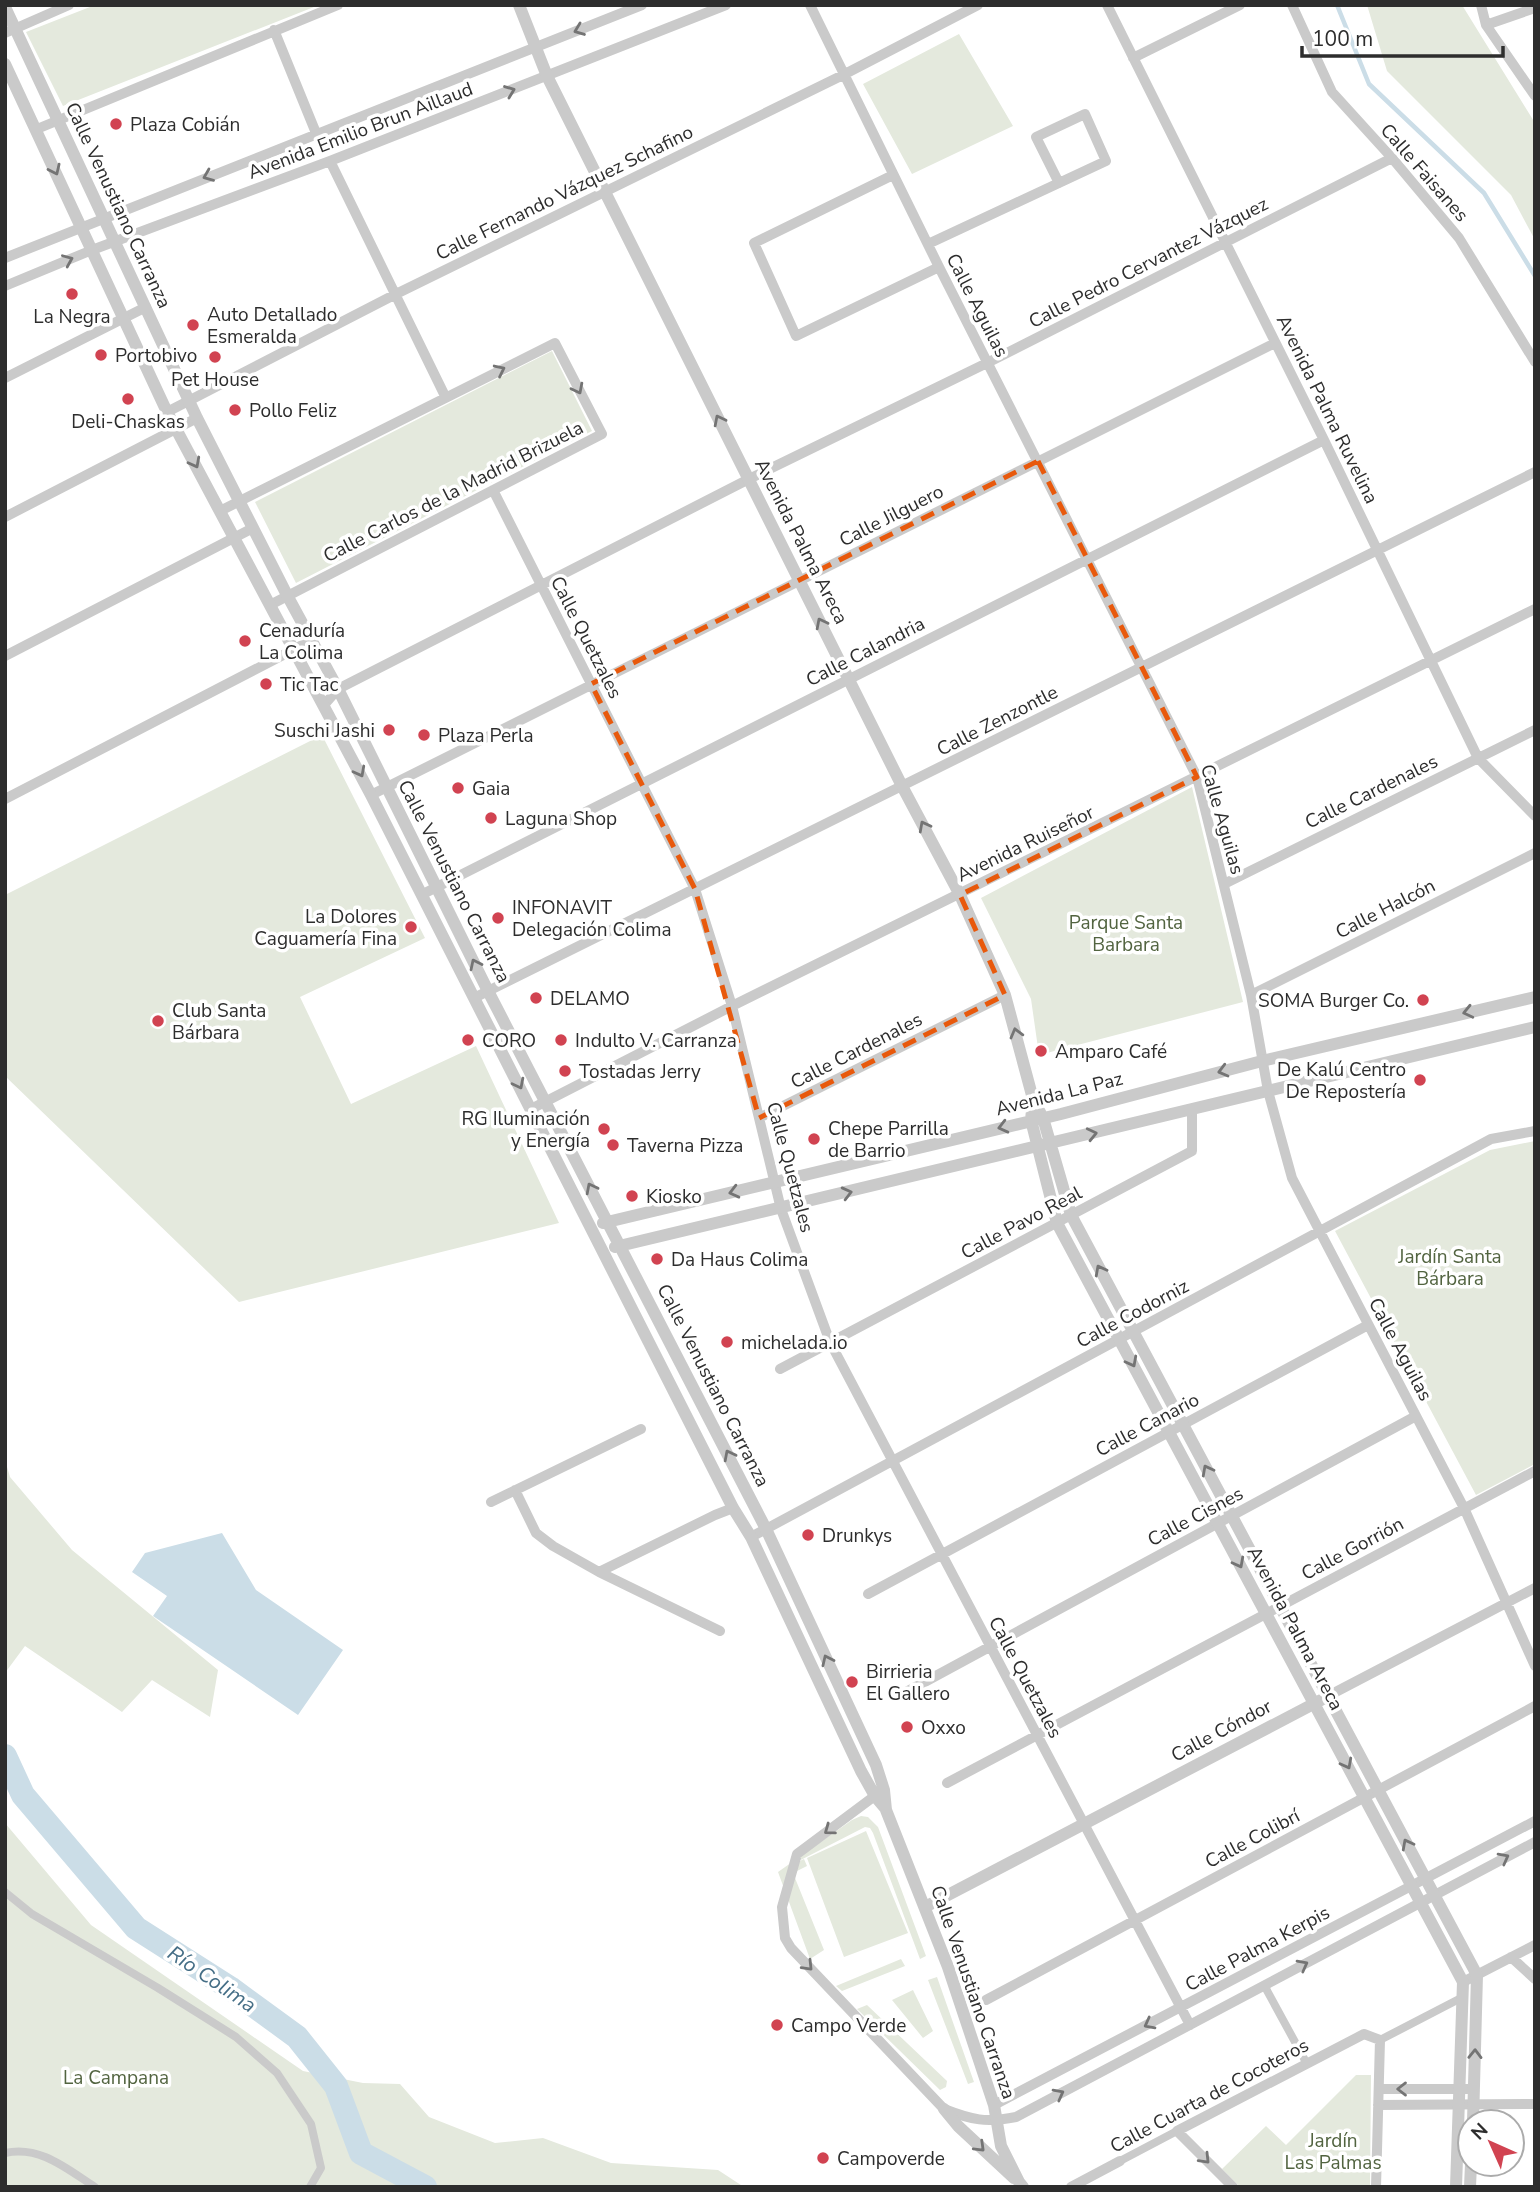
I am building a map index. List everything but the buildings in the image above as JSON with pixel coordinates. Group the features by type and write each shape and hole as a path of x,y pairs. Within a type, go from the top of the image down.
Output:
{"street":[{"path":"10,30 69,5"},
{"path":"37,129 338,5"},
{"name":"Avenida Palma Areca","path":"519,5 547,76 902,786 960,895 1005,995 1033,1099 1057,1223 1463,1982 1456,2187"},
{"name":"Avenida Emilio Brun Aillaud","path":"5,258 642,5"},
{"name":"Avenida Emilio Brun Aillaud","path":"5,286 114,241 330,162 726,5"},
{"name":"Calle Aguilas","path":"810,5 987,363 1197,777 1251,995 1268,1091 1292,1178 1464,1508 1535,1665"},
{"name":"Calle Fernando Vázquez Schafino","path":"167,412 396,294 843,75 978,5"},
{"name":"Avenida Palma Ruvelina","path":"1107,5 1324,440 1478,758 1535,816"},
{"path":"1133,58 1240,5"},
{"name":"Calle Faisanes","path":"1292,5 1332,92 1459,238 1535,362"},
{"path":"1481,5 1486,25 1535,96"},
{"name":"Calle Venustiano Carranza","path":"5,7 10,30 58,120 197,418 338,689 488,991 547,1100 766,1529 876,1765 880,1793"},
{"path":"1486,25 1535,8"},
{"path":"274,30 316,133"},
{"name":"Calle Venustiano Carranza","path":"5,64 167,412 372,795 733,1508 751,1538 839,1723 880,1793 925,1907 994,2105 1001,2146 1021,2185"},
{"path":"928,244 1059,183 1106,161 1085,114 1036,137 1059,183"},
{"name":"Calle Pedro Cervantez Vázquez","path":"324,705 338,689 541,585 1392,158"},
{"path":"330,162 445,397"},
{"path":"893,175 754,243 796,336 939,267"},
{"path":"5,378 146,307"},
{"name":"Calle Carlos de la Madrid Brizuela","path":"220,511 555,343 602,434 270,605"},
{"name":"Calle Jilguero","path":"372,795 1275,343"},
{"path":"5,517 197,418"},
{"name":"Calle Calandria","path":"423,894 1324,440"},
{"name":"Calle Zenzontle","path":"474,998 1535,472"},
{"name":"Calle Quetzales","path":"493,490 695,889 732,1006 781,1209 830,1342 1190,2025"},
{"path":"5,656 253,528"},
{"name":"Avenida Ruiseñor","path":"531,1109 732,1006 1535,609"},
{"path":"5,799 312,640"},
{"name":"Calle Cardenales","path":"1224,884 1535,730"},
{"name":"Calle Halcón","path":"1251,995 1535,853"},
{"name":"Calle Cardenales","path":"759,1118 1005,995"},
{"name":"Avenida La Paz","path":"592,1226 1037,1119 1262,1060 1535,997"},
{"path":"604,1250 1535,1027"},
{"name":"Calle Pavo Real","path":"780,1369 1192,1151 1192,1110"},
{"name":"Calle Codorniz","path":"751,1538 1492,1139 1535,1131"},
{"name":"Avenida Palma Areca","path":"1042,1145 1070,1215 1477,1975 1474,2108"},
{"name":"Calle Canario","path":"869,1594 1368,1325"},
{"name":"Calle Cisnes","path":"908,1691 1416,1416"},
{"path":"491,1502 641,1429"},
{"name":"Calle Gorrión","path":"947,1783 1535,1471"},
{"path":"727,1494 744,1486"},
{"path":"515,1490 536,1534 553,1546 599,1572 720,1631"},
{"path":"599,1572 733,1508"},
{"name":"Calle Cóndor","path":"925,1907 1535,1588"},
{"name":"Calle Colibrí","path":"986,2000 1535,1706"},
{"path":"839,1723 854,1717"},
{"path":"880,1793 797,1854 782,1907 785,1938 791,1948 975,2142 1021,2185"},
{"name":"Calle Palma Kerpis","path":"994,2105 1535,1821"},
{"name":"Calle Palma Kerpis","path":"997,2121 1016,2117 1535,1842"},
{"path":"5,1892 32,1914 236,2037 277,2073 312,2124 321,2168 310,2187"},
{"path":"1463,1982 1535,1944"},
{"path":"1511,1957 1535,1979"},
{"path":"1264,1985 1307,2064"},
{"path":"1376,2187 1380,2040 1463,1997"},
{"name":"Calle Cuarta de Cocoteros","path":"1071,2187 1364,2034 1380,2040"},
{"path":"1379,2089 1474,2089"},
{"path":"1378,2105 1535,2104"},
{"path":"944,2109 972,2120 997,2121"},
{"path":"1178,2131 1233,2187"},
{"path":"5,2153 14,2151 45,2155 95,2187"}],"highlighted area":[{"path":"1038,461 1197,777 960,895 1005,995 759,1118 695,889 591,684"}],"green space":[{"path":"95,5 319,5 63,106 26,32"},
{"path":"1367,5 1462,5 1535,123 1535,240 1511,195 1387,71"},
{"path":"959,34 1013,126 912,174 863,84"},
{"path":"552,351 592,431 296,583 255,502"},
{"name":"Club Santa Bárbara","path":"322,735 425,938 300,997 351,1104 476,1046 559,1223 239,1302 5,1076 5,895"},
{"name":"Parque Santa Barbara","path":"1192,787 1243,1002 1039,1055 1031,999 981,898"},
{"name":"Jardín Santa Bárbara","path":"1535,1141 1535,1464 1476,1495 1335,1231 1490,1150"},
{"path":"5,1460 10,1477 72,1550 218,1670 210,1717 152,1680 122,1712 25,1646 5,1673"},
{"path":"861,1816 868,1817 878,1827 926,1956 920,1959 873,1833 870,1828 865,1827 787,1867 804,1859 807,1866 793,1873 824,1950 810,1959 778,1872"},
{"name":"La Campana","path":"5,1823 91,1925 303,2071 363,2083 400,2084 429,2117 495,2143 543,2138 611,2163 718,2170 744,2187 5,2187"},
{"path":"866,1831 908,1933 844,1957 807,1858"},
{"path":"901,1959 905,1966 842,1991 836,1986"},
{"path":"937,1977 974,2082 968,2084 928,1980"},
{"path":"913,1990 933,2031 923,2038 892,2000"},
{"path":"867,2005 947,2081 946,2087 940,2090 857,2009"},
{"name":"Jardín Las Palmas","path":"1356,2075 1371,2075 1370,2187 1240,2187 1222,2169 1266,2126 1286,2145"}],"water":[{"path":"222,1533 256,1590 343,1650 298,1715 153,1616 167,1596 132,1572 145,1553"}],"waterway":[{"path":"1337,5 1369,84 1484,193 1535,276"},
{"name":"Río Colima","path":"5,1756 23,1795 136,1928 230,1988 297,2037 336,2086 361,2153 425,2187"}],"place":[{"name":"Plaza Cobián","path":"116,124"},
{"name":"La Negra","path":"72,294"},
{"name":"Auto Detallado Esmeralda","path":"193,325"},
{"name":"Portobivo","path":"101,355"},
{"name":"Pet House","path":"215,357"},
{"name":"Deli-Chaskas","path":"128,399"},
{"name":"Pollo Feliz","path":"235,410"},
{"name":"Cenaduría La Colima","path":"245,641"},
{"name":"Tic Tac","path":"266,684"},
{"name":"Suschi Jashi","path":"389,730"},
{"name":"Plaza Perla","path":"424,735"},
{"name":"Gaia","path":"458,788"},
{"name":"Laguna Shop","path":"491,818"},
{"name":"INFONAVIT Delegación Colima","path":"498,918"},
{"name":"La Dolores Caguamería Fina","path":"411,927"},
{"name":"DELAMO","path":"536,998"},
{"name":"SOMA Burger Co.","path":"1423,1000"},
{"name":"Club Santa Bárbara","path":"158,1021"},
{"name":"CORO","path":"468,1040"},
{"name":"Indulto V. Carranza","path":"561,1040"},
{"name":"Amparo Café","path":"1041,1051"},
{"name":"Tostadas Jerry","path":"565,1071"},
{"name":"De Kalú Centro De Repostería","path":"1420,1080"},
{"name":"RG Iluminación y Energía","path":"604,1129"},
{"name":"Chepe Parrilla de Barrio","path":"814,1139"},
{"name":"Taverna Pizza","path":"613,1145"},
{"name":"Kiosko","path":"632,1196"},
{"name":"Da Haus Colima","path":"657,1259"},
{"name":"michelada.io","path":"727,1342"},
{"name":"Drunkys","path":"808,1535"},
{"name":"Birrieria El Gallero","path":"852,1682"},
{"name":"Oxxo","path":"907,1727"},
{"name":"Campo Verde","path":"777,2025"},
{"name":"Campoverde","path":"823,2158"}]}
